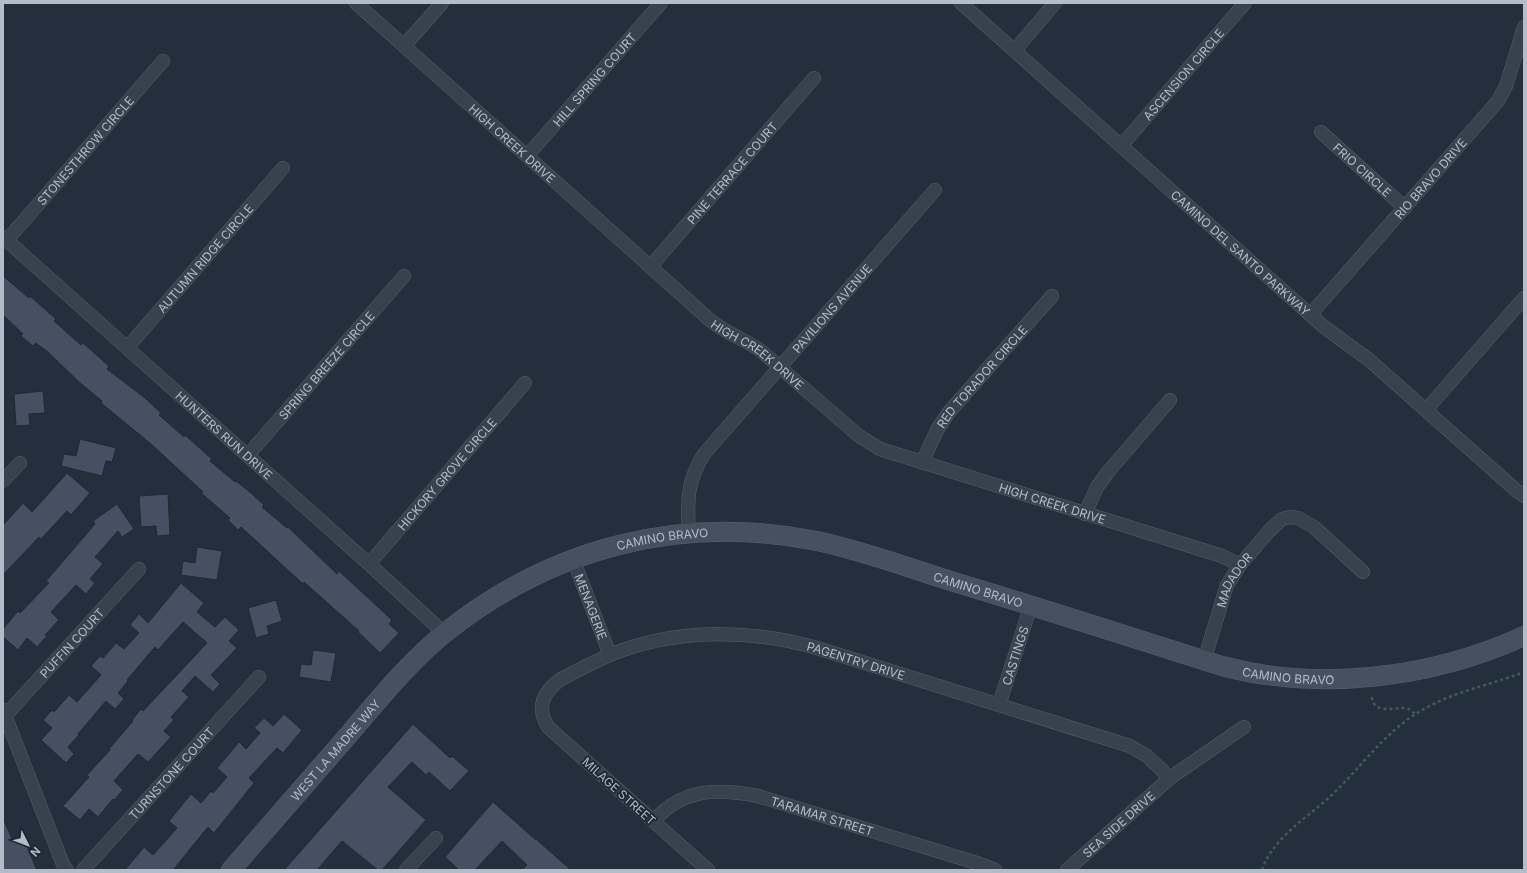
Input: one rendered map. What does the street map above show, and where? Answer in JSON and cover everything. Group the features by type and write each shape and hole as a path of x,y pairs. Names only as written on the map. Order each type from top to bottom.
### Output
{"street":[{"name":"HIGH CREEK DRIVE","path":"356,3 715,324 727,332 752,344 859,436 880,449 1222,556 1240,565"},
{"path":"404,46 442,3"},
{"name":"HILL SPRING COURT","path":"527,156 661,3"},
{"name":"CAMINO DEL SANTO PARKWAY","path":"961,3 1310,315 1335,336 1368,359 1524,496"},
{"path":"1015,50 1055,3"},
{"name":"ASCENSION CIRCLE","path":"1121,146 1245,3"},
{"name":"RIO BRAVO DRIVE","path":"1310,315 1498,101 1506,86 1524,26"},
{"name":"STONESTHROW CIRCLE","path":"5,238 163,60"},
{"name":"PINE TERRACE COURT","path":"650,267 814,78"},
{"name":"FRIO CIRCLE","path":"1321,132 1405,208"},
{"name":"AUTUMN RIDGE CIRCLE","path":"127,348 283,168"},
{"name":"PAVILIONS AVENUE","path":"689,532 688,497 693,474 711,444 935,190"},
{"name":"HUNTERS RUN DRIVE","path":"5,238 248,455 444,633"},
{"name":"SPRING BREEZE CIRCLE","path":"248,455 404,276"},
{"name":"RED TORADOR CIRCLE","path":"922,463 936,430 949,412 1052,296"},
{"path":"1426,410 1524,298"},
{"name":"HICKORY GROVE CIRCLE","path":"369,564 525,383"},
{"path":"1085,514 1097,487 1108,472 1170,400"},
{"path":"3,481 20,463"},
{"name":"MADADOR","path":"1204,661 1227,585 1240,565 1272,528 1282,519 1290,516 1298,518 1314,527 1363,572"},
{"name":"CAMINO BRAVO","path":"444,633 477,609 513,586 572,559 610,546 629,542 689,532 723,531 752,532 818,542 883,559 1204,661 1235,670 1275,677 1301,679 1381,676 1425,668 1485,652 1524,636"},
{"name":"MENAGERIE","path":"572,559 610,655"},
{"name":"PUFFIN COURT","path":"4,713 139,569"},
{"name":"CASTINGS","path":"1000,705 1030,605"},
{"name":"WEST LA MADRE WAY","path":"231,870 388,689 415,659 444,633"},
{"name":"PAGENTRY DRIVE","path":"542,705 544,697 554,684 561,679 610,655 655,642 688,636 733,634 764,637 811,646 1130,746 1147,756 1170,778"},
{"name":"TURNSTONE COURT","path":"83,870 258,677"},
{"name":"MILAGE STREET","path":"542,705 542,712 548,727 708,870"},
{"path":"4,713 66,870"},
{"name":"SEA SIDE DRIVE","path":"1067,870 1170,778 1244,727"},
{"name":"TARAMAR STREET","path":"653,821 672,804 692,795 716,791 743,793 758,796 980,864 995,870"},
{"path":"406,870 436,838"}],"path":[{"path":"1262,870 1271,852 1289,832 1334,793 1359,768 1380,742 1415,714 1441,700 1524,672"},
{"path":"1372,697 1375,704 1379,708 1386,710 1405,708 1415,714"}],"building":[{"path":"3,276 29,298 30,296 56,319 54,321 81,345 83,343 109,366 107,369 145,398 161,413 159,415 184,437 185,435 212,459 210,461 251,493 264,505 262,507 287,528 288,527 337,574 339,571 392,620 389,624 399,633 380,653 358,632 359,631 304,582 303,584 241,527 238,530 228,520 230,518 200,492 203,492 151,444 101,403 102,401 79,382 48,352 36,343 33,346 21,336 23,334 3,315"},
{"path":"43,391 45,413 29,414 30,425 16,426 14,394"},
{"path":"80,439 116,448 112,462 106,461 102,476 61,466 64,454 76,456"},
{"path":"67,473 90,493 71,515 67,511 41,539 39,537 3,575 3,525 23,503 32,512"},
{"path":"168,494 170,535 157,536 156,526 141,527 139,496"},
{"path":"117,504 134,529 122,537 118,531 95,557 103,564 90,579 95,583 86,594 76,585 51,612 59,620 45,635 47,636 37,647 27,638 18,650 3,637 3,629 18,611 20,613 49,583 46,581 95,524 93,521"},
{"path":"197,547 222,551 217,580 181,575 183,561 195,563"},
{"path":"181,583 204,603 197,612 215,627 225,617 239,630 229,641 237,648 211,675 220,684 213,692 195,676 182,691 189,697 171,717 174,720 164,731 171,737 148,762 138,754 114,781 123,790 114,800 113,799 98,817 89,809 80,820 63,806 89,777 87,775 110,750 109,749 133,721 132,720 141,709 143,711 207,643 183,622 158,650 155,647 127,680 128,681 118,693 124,699 115,709 106,701 78,734 79,735 68,747 74,754 66,763 41,740 52,728 43,720 52,710 54,712 69,695 77,702 101,675 91,666 100,656 103,658 116,643 124,649 139,633 130,625 139,614 148,623"},
{"path":"276,600 282,621 267,626 269,634 256,638 248,608"},
{"path":"313,650 336,653 331,682 299,677 301,664 311,665"},
{"path":"284,714 302,730 283,753 277,748 249,778 254,783 214,833 208,827 173,870 125,870 144,847 153,855 177,828 169,821 191,794 201,803 211,791 213,793 227,777 217,768 239,742 246,749 260,733 254,728 264,718 273,726"},
{"path":"413,724 450,758 452,756 469,771 450,791 429,772 426,775 412,762 388,787 426,820 382,870 378,870 342,841 317,870 284,870"},
{"path":"493,802 571,870 522,870 527,865 502,841 475,870 459,870 445,857"},
{"path":"3,818 12,839 22,835 37,870 3,870"}]}
